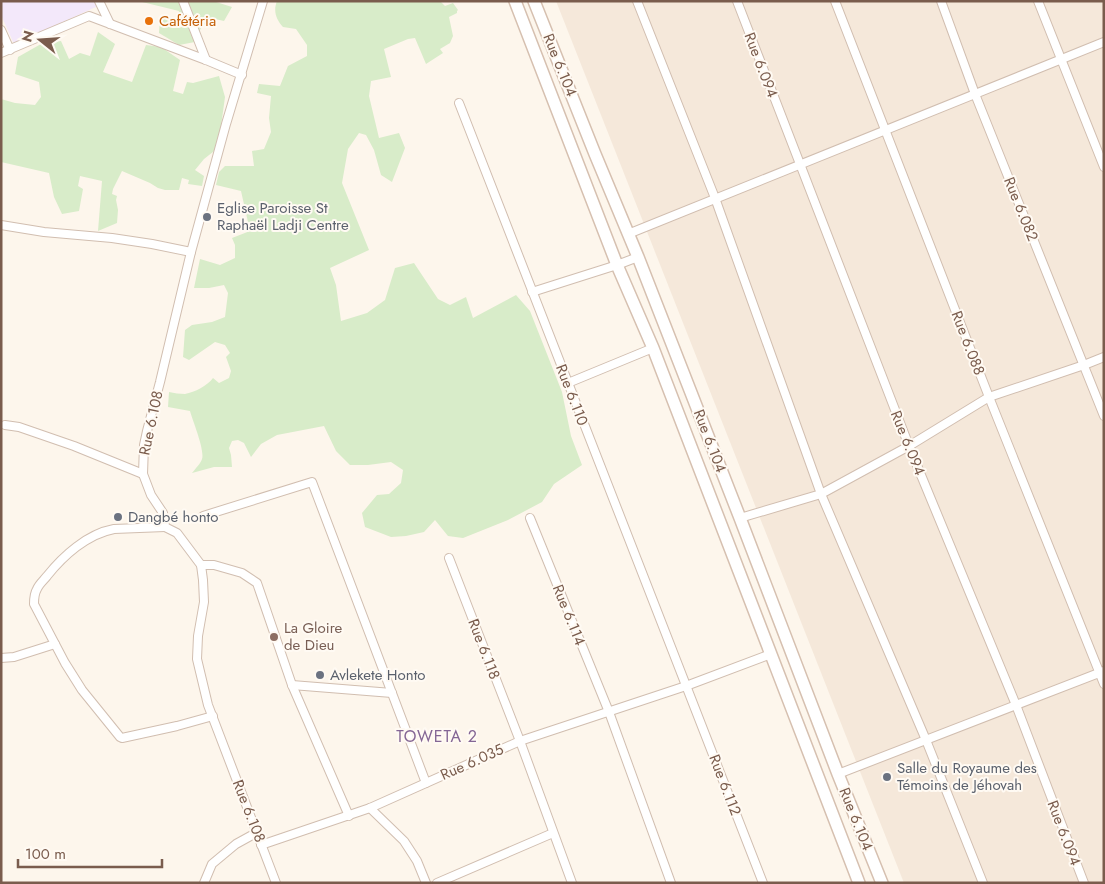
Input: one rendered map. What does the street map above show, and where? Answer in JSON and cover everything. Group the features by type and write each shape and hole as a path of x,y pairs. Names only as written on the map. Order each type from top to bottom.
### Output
{"street":[{"path":"99,1 110,24"},
{"path":"183,1 206,60"},
{"name":"Rue 6.108","path":"165,527 163,513 151,495 143,474 144,445 191,252 226,124 263,1"},
{"name":"Rue 6.104","path":"515,1 617,266 653,348 859,883"},
{"name":"Rue 6.104","path":"534,1 638,257 882,883"},
{"path":"637,1 715,198 821,494 926,740 983,883"},
{"name":"Rue 6.094","path":"737,1 909,446 1016,705 1084,883"},
{"name":"Rue 6.088","path":"835,1 989,397 1102,672 1104,684"},
{"name":"Rue 6.082","path":"941,1 975,94 1104,416"},
{"path":"1038,1 1104,167"},
{"path":"1,53 89,16 242,75"},
{"path":"1,30 10,50"},
{"path":"628,234 1104,42"},
{"name":"Rue 6.110","path":"459,103 686,686"},
{"path":"1,225 44,232 112,238 191,252"},
{"path":"532,292 617,266 638,257"},
{"path":"568,383 653,348"},
{"path":"740,518 821,494 909,446 989,397 1104,357"},
{"path":"5,425 19,427 74,446 143,474"},
{"path":"203,516 312,482 426,783"},
{"name":"Rue 6.114","path":"530,518 609,712 671,883"},
{"path":"212,716 177,726 120,737 82,690 34,604 36,589 64,556 96,534 106,530 165,527 177,533 201,565 214,565 242,573 257,583 292,685 349,816"},
{"name":"Rue 6.118","path":"449,558 520,741 572,883"},
{"name":"Rue 6.108","path":"201,565 204,602 198,636 197,659 208,705 276,883"},
{"path":"1,658 55,644"},
{"name":"Rue 6.035","path":"262,845 370,808 520,741 686,686 770,654"},
{"path":"838,774 1102,672"},
{"path":"292,685 392,694"},
{"name":"Rue 6.112","path":"686,686 763,883"},
{"path":"370,808 408,846 417,861 426,883"},
{"path":"204,883 212,864 216,860 236,844 256,833"},
{"path":"437,883 553,833"}],"shaded area":[{"path":"1,1 96,1 98,6 14,44 1,15"},
{"path":"556,1 1104,1 1104,883 904,883"}],"green space":[{"path":"138,1 213,1 232,7 224,21 211,18 201,28 195,42 179,45 159,33 160,18 177,22 179,11"},
{"path":"277,1 440,1 445,6 453,3 458,10 457,13 449,17 453,36 450,43 440,49 443,53 426,64 415,38 384,49 391,77 371,81 369,96 379,138 399,133 405,148 392,182 381,175 374,150 366,135 359,133 348,149 342,183 369,250 330,268 336,285 341,321 367,313 385,300 395,268 414,263 438,299 450,305 466,297 473,318 516,295 530,311 562,392 571,436 582,465 554,484 542,502 508,520 463,538 448,536 435,520 424,532 406,536 391,537 365,527 362,513 377,495 389,494 401,483 403,470 391,462 350,465 336,451 324,426 277,435 261,444 251,457 244,443 238,440 232,441 229,448 232,467 214,467 192,473 202,459 202,455 190,411 168,407 169,392 189,393 204,386 213,378 219,383 229,378 231,371 226,357 230,353 225,345 215,342 189,360 183,357 185,330 192,325 212,322 225,317 228,293 224,285 194,288 200,259 220,265 235,258 235,245 232,238 250,231 241,191 216,185 219,172 225,166 254,166 252,151 264,149 271,132 269,118 271,96 257,93 259,84 280,86 288,66 307,56 307,45 296,29 283,27 279,21 275,12"},
{"path":"98,32 115,44 103,72 132,82 146,45 161,47 180,60 173,91 183,94 187,82 193,83 219,76 225,97 218,148 204,159 195,170 204,176 202,186 188,184 189,180 182,178 179,190 165,190 122,171 112,194 117,196 117,223 98,231 102,181 80,176 78,186 83,189 79,211 62,214 54,197 49,173 1,162 1,99 15,103 35,105 41,97 39,82 15,74 18,57 41,44 61,41 69,59 80,53 90,56"}],"place":[{"name":"Cafétéria","path":"149,21"},
{"name":"Eglise Paroisse St Raphaël Ladji Centre","path":"207,217"},
{"name":"Dangbé honto","path":"118,517"},
{"name":"La Gloire de Dieu","path":"274,637"},
{"name":"Avlekete Honto","path":"320,675"},
{"name":"Salle du Royaume des Témoins de Jéhovah","path":"887,777"}],"district":[{"name":"TOWETA 2","path":"437,736"}]}
